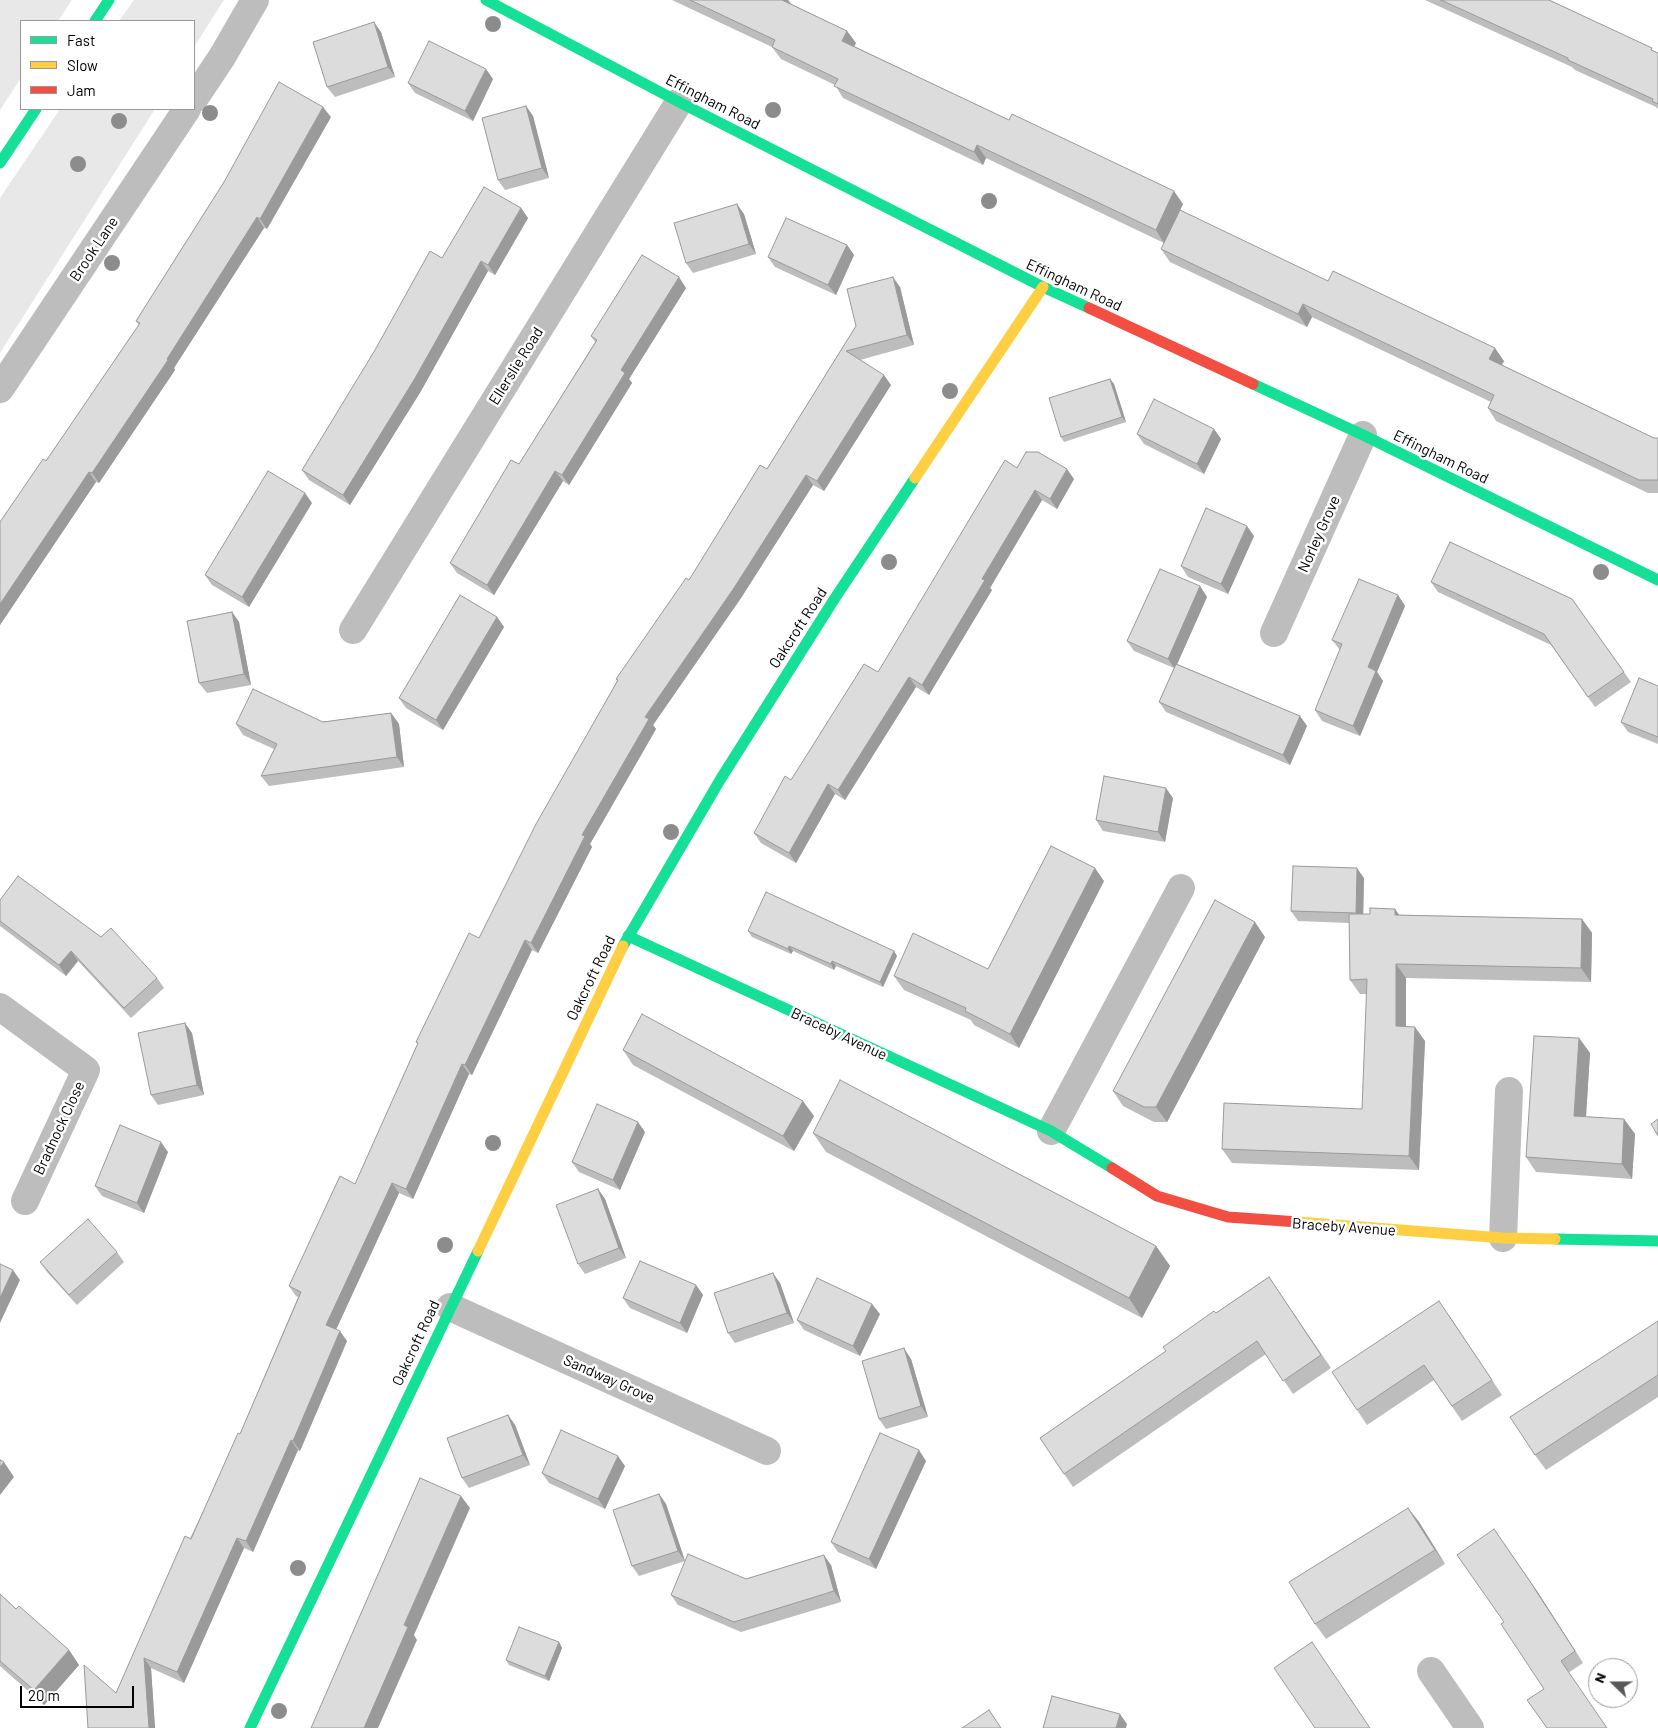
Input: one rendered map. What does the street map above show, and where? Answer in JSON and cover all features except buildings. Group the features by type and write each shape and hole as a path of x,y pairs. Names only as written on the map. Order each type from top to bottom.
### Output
{"street":[{"path":"96,20 109,0"},
{"path":"195,97 255,0"},
{"name":"Effingham Road","path":"486,0 679,102 1043,287 1363,435 1658,580"},
{"name":"Ellerslie Road","path":"353,630 679,102"},
{"path":"0,163 35,110"},
{"name":"Brook Lane","path":"0,389 186,110"},
{"name":"Oakcroft Road","path":"250,1728 628,936 720,780 835,598 1043,287"},
{"name":"Norley Grove","path":"1274,633 1363,435"},
{"path":"1051,1131 1181,888"},
{"name":"Braceby Avenue","path":"628,936 1051,1131 1157,1196 1228,1218 1504,1238 1658,1241"},
{"name":"Bradnock Close","path":"0,1007 86,1070 25,1201"},
{"path":"1504,1238 1509,1092"},
{"name":"Sandway Grove","path":"450,1307 767,1451"},
{"path":"1431,1672 1470,1728"}],"shaded area":[{"path":"0,0 72,0 59,20 20,20 20,80 0,110"},
{"path":"134,0 224,0 195,45 195,20 120,20"},
{"path":"59,110 154,110 0,353 0,198"}],"traffic: fast":[{"path":"96,20 109,0"},
{"path":"486,0 679,102 1043,287 1089,308"},
{"path":"0,163 35,110"},
{"path":"1253,384 1363,435 1658,580"},
{"path":"623,946 720,780 835,598 915,478"},
{"path":"628,936 1051,1131 1112,1168"},
{"path":"1555,1239 1658,1241"},
{"path":"250,1728 478,1251"}],"traffic: slow":[{"path":"915,478 1043,287"},
{"path":"478,1251 623,946"},
{"path":"1298,1222 1503,1238 1555,1239"}],"traffic: jam":[{"path":"1089,308 1253,384"},
{"path":"1112,1168 1157,1196 1228,1217 1298,1222"}]}
